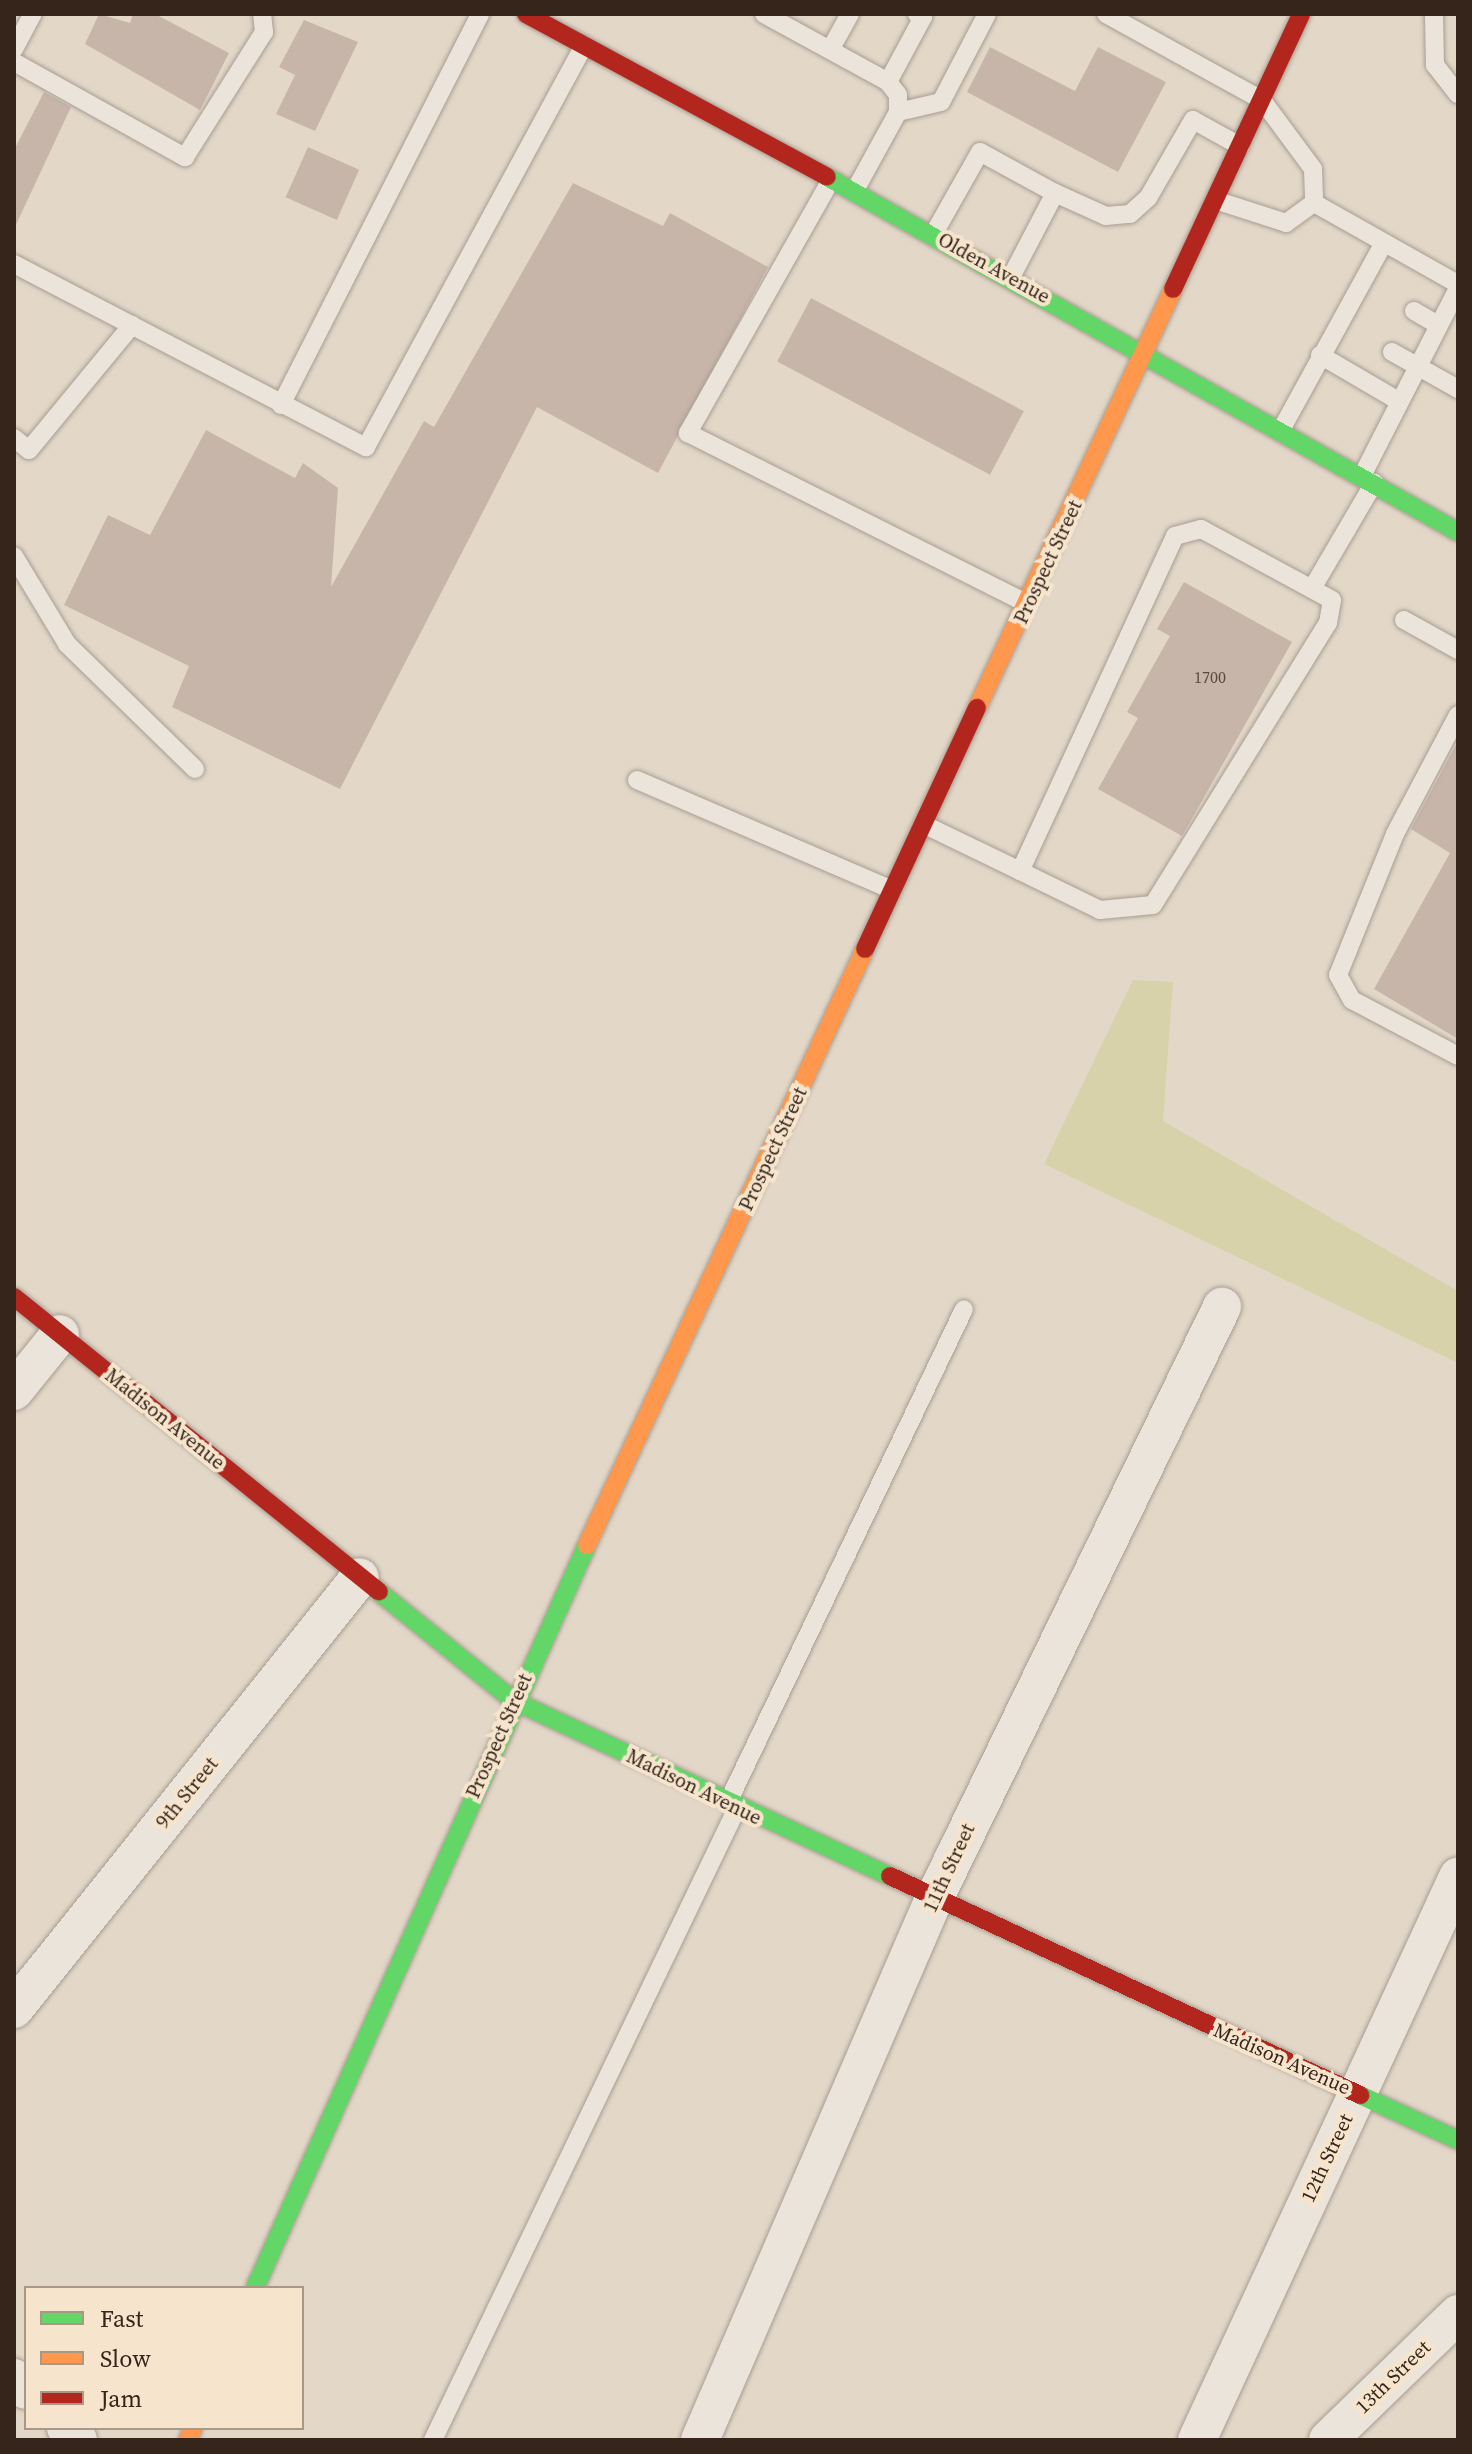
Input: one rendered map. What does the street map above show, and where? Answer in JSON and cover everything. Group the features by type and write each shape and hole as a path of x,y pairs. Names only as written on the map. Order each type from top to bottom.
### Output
{"street":[{"name":"Olden Avenue","path":"526,14 554,21 584,45 1147,351 1458,532"},
{"name":"Prospect Street","path":"256,2286 514,1701 1029,604 1301,14"},
{"name":"Madison Avenue","path":"14,1297 514,1701 933,1901 1458,2140"},
{"name":"11th Street","path":"700,2440 933,1901 1222,1307"},
{"path":"14,1391 60,1334"},
{"name":"9th Street","path":"14,2009 360,1577"},
{"name":"12th Street","path":"1197,2440 1458,1877"},
{"name":"13th Street","path":"1328,2440 1458,2314"}],"lane":[{"path":"14,49 33,14"},
{"path":"14,62 185,157 264,32 262,14"},
{"path":"281,405 480,14"},
{"path":"764,14 888,82 898,112 854,192"},
{"path":"830,50 850,14"},
{"path":"888,82 923,17 917,14"},
{"path":"898,112 941,102 987,14"},
{"path":"1106,14 1262,100 1313,169 1314,203"},
{"path":"1434,14 1435,65 1458,94"},
{"path":"14,264 366,447 584,45"},
{"path":"933,235 980,152 1055,193 1106,216 1130,214 1148,198 1193,120 1240,146"},
{"path":"831,180 688,433 1029,604"},
{"path":"1011,277 1055,193"},
{"path":"1215,200 1286,223 1314,203"},
{"path":"1313,587 1368,479 1397,400 1458,286 1314,203"},
{"path":"1281,430 1320,355 1345,326 1368,285 1384,243"},
{"path":"1414,311 1438,325"},
{"path":"14,438 29,450 132,325"},
{"path":"1392,352 1458,389"},
{"path":"1320,355 1397,400"},
{"path":"925,825 1100,910 1153,905 1328,623 1332,600 1201,529 1175,536 1020,871"},
{"path":"14,556 67,644 195,769"},
{"path":"1404,620 1458,650"},
{"path":"1458,715 1395,834 1338,975 1352,1000 1458,1056"},
{"path":"637,780 894,891"},
{"path":"433,2440 964,1309"}],"shaded area":[{"path":"1133,980 1173,982 1163,1121 1458,1291 1458,1363 1044,1164"}],"building":[{"path":"99,14 130,23 133,14 155,14 229,53 200,110 85,44"},
{"path":"304,20 358,42 315,131 276,114 295,75 279,67"},
{"path":"990,47 1075,91 1098,47 1166,82 1118,172 967,92"},
{"path":"44,92 71,107 14,229 14,150"},
{"path":"308,147 359,170 337,220 286,197"},
{"path":"573,183 663,226 670,213 768,267 658,473 537,407 340,789 172,707 189,666 64,605 108,515 150,535 206,430 295,478 303,463 338,488 331,587 424,421 434,427"},
{"path":"811,298 1024,411 990,475 777,362"},
{"path":"1184,582 1292,642 1182,836 1098,789 1138,718 1127,712 1170,636 1157,629"},
{"path":"1458,741 1458,1039 1374,989 1450,853 1411,829"}],"traffic: fast":[{"path":"827,177 1458,532"},
{"path":"256,2286 587,1545"},
{"path":"379,1592 514,1701 890,1876"},
{"path":"1360,2095 1458,2140"}],"traffic: slow":[{"path":"977,708 1173,289"},
{"path":"587,1545 865,949"},
{"path":"188,2440 192,2430"}],"traffic: jam":[{"path":"526,14 827,177"},
{"path":"1173,289 1301,14"},
{"path":"865,949 977,708"},
{"path":"14,1297 379,1592"},
{"path":"890,1876 1360,2095"}]}
